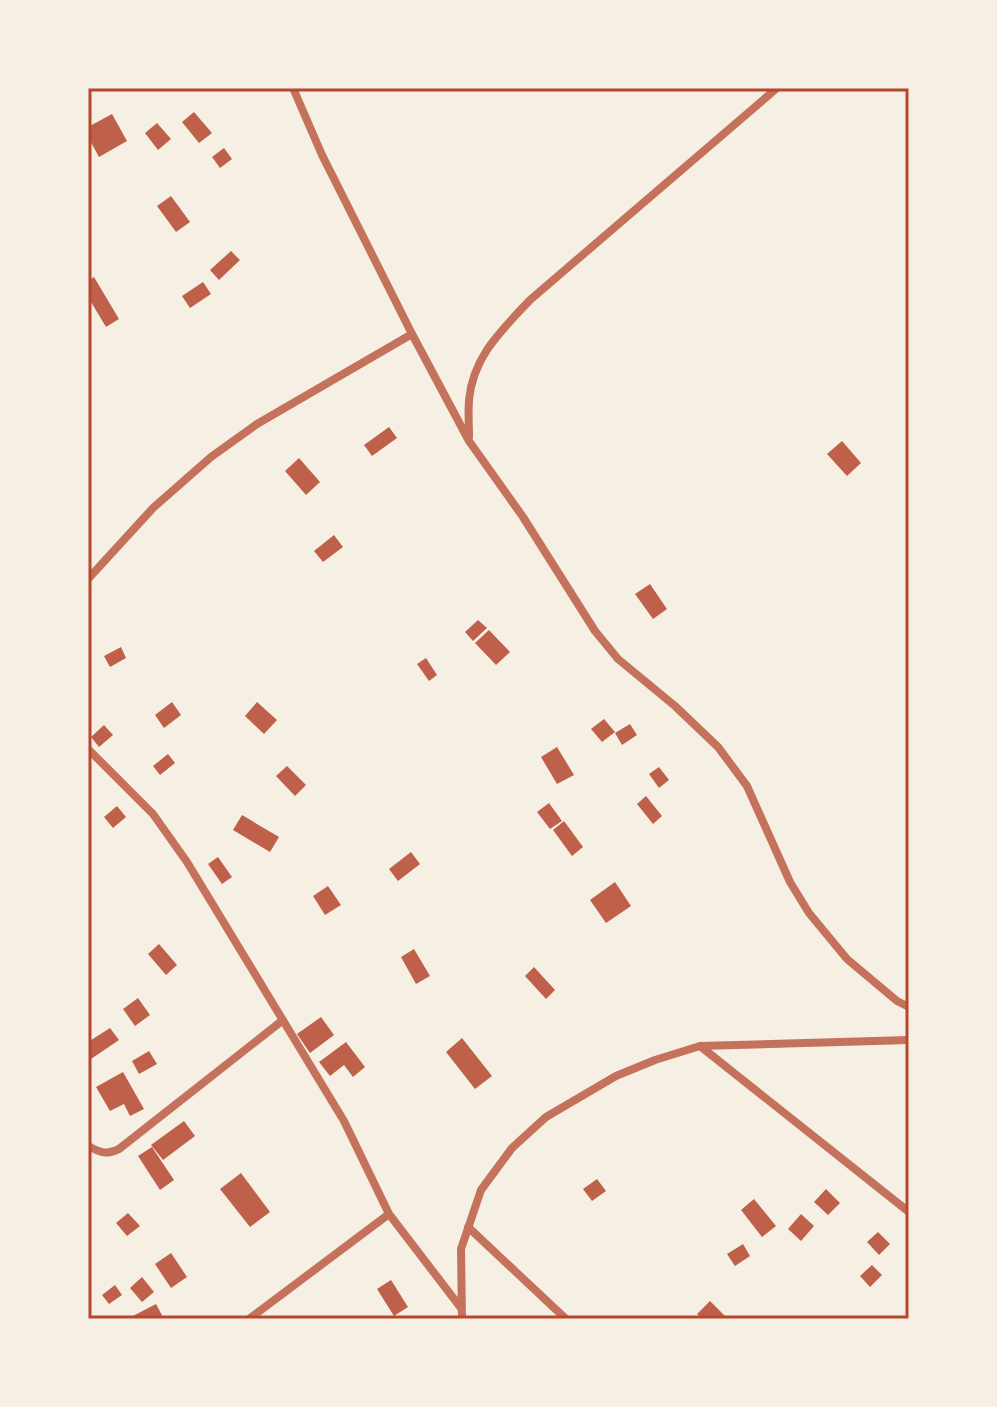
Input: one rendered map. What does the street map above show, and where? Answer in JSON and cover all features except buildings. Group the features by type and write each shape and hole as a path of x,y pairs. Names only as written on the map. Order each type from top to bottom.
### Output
{"street":[{"path":"293,88 322,155 469,441 523,517 595,631 618,659 718,747 747,786 790,882 809,913 847,959 897,1001 909,1007"},
{"path":"469,441 469,400 474,371 494,338 530,300 777,88"},
{"path":"88,579 153,508 211,457 257,424 412,334"},
{"path":"88,749 153,814 187,862 344,1121 389,1214 461,1308"},
{"path":"88,1146 102,1154 119,1149 283,1020"},
{"path":"462,1319 461,1249 481,1190 512,1148 546,1117 616,1076 700,1046 909,1040"},
{"path":"700,1046 909,1212"},
{"path":"249,1319 389,1214"},
{"path":"468,1227 566,1319"}]}
